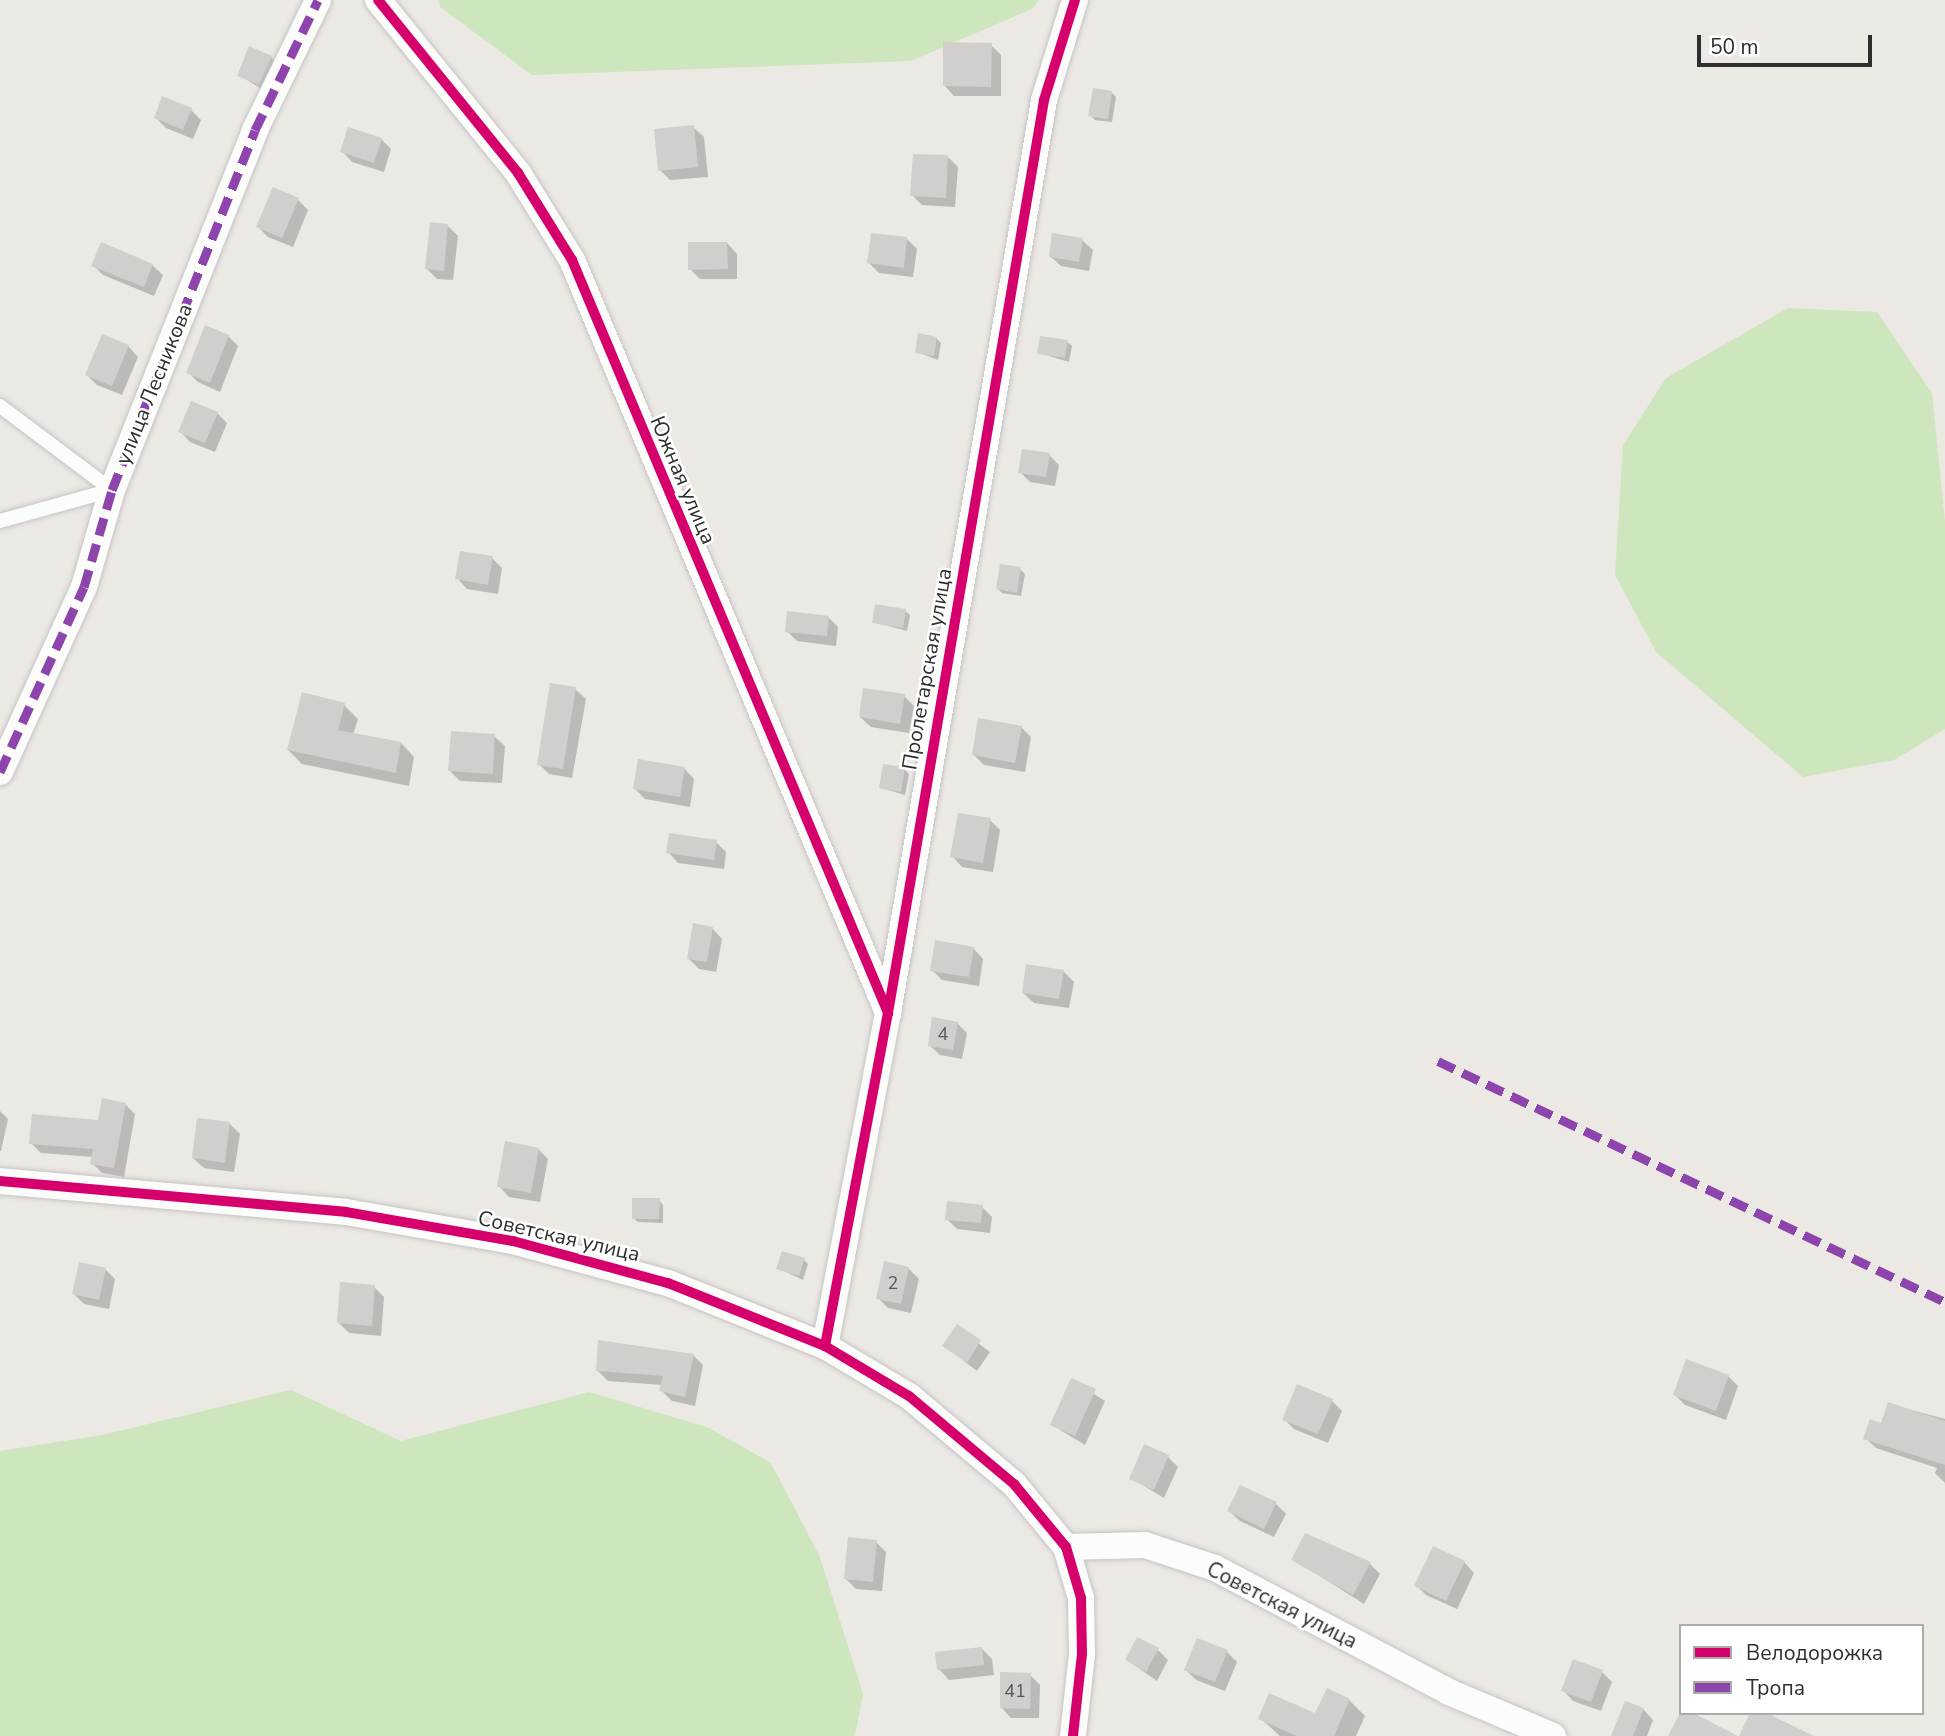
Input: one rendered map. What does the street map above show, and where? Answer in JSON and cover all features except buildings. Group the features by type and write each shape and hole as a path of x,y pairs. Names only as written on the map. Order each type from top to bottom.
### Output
{"street":[{"name":"улица Лесникова","path":"0,772 84,587 112,489 255,130 317,0"},
{"name":"Южная улица","path":"378,0 518,173 572,260 888,1013"},
{"name":"Пролетарская улица","path":"825,1346 888,1013 1044,100 1075,0"},
{"name":"Советская улица","path":"0,1181 346,1212 513,1241 668,1283 825,1346 909,1396 1014,1485 1066,1547 1145,1545 1215,1568 1449,1692 1552,1736"},
{"path":"1066,1547 1082,1598 1082,1654 1073,1736"}],"lane":[{"path":"0,406 112,489"},
{"path":"0,521 112,489"}],"green space":[{"path":"439,0 1039,0 1032,9 911,61 532,75 440,7"},
{"path":"1788,308 1877,312 1932,393 1945,521 1945,729 1894,760 1803,777 1656,652 1615,575 1623,445 1666,378"},
{"path":"291,1390 401,1441 589,1392 707,1427 771,1463 820,1557 863,1694 855,1736 0,1736 0,1451 102,1435"}],"marked path":[{"path":"0,772 84,587 112,490 255,130 318,0"},
{"path":"1438,1061 1945,1302"}],"cycle path":[{"path":"378,0 518,173 572,260 888,1013"},
{"path":"825,1346 888,1013 1044,100 1075,0"},
{"path":"0,1181 346,1212 513,1241 668,1283 825,1346 909,1396 1014,1484 1066,1547 1081,1598 1082,1654 1073,1736"}]}
